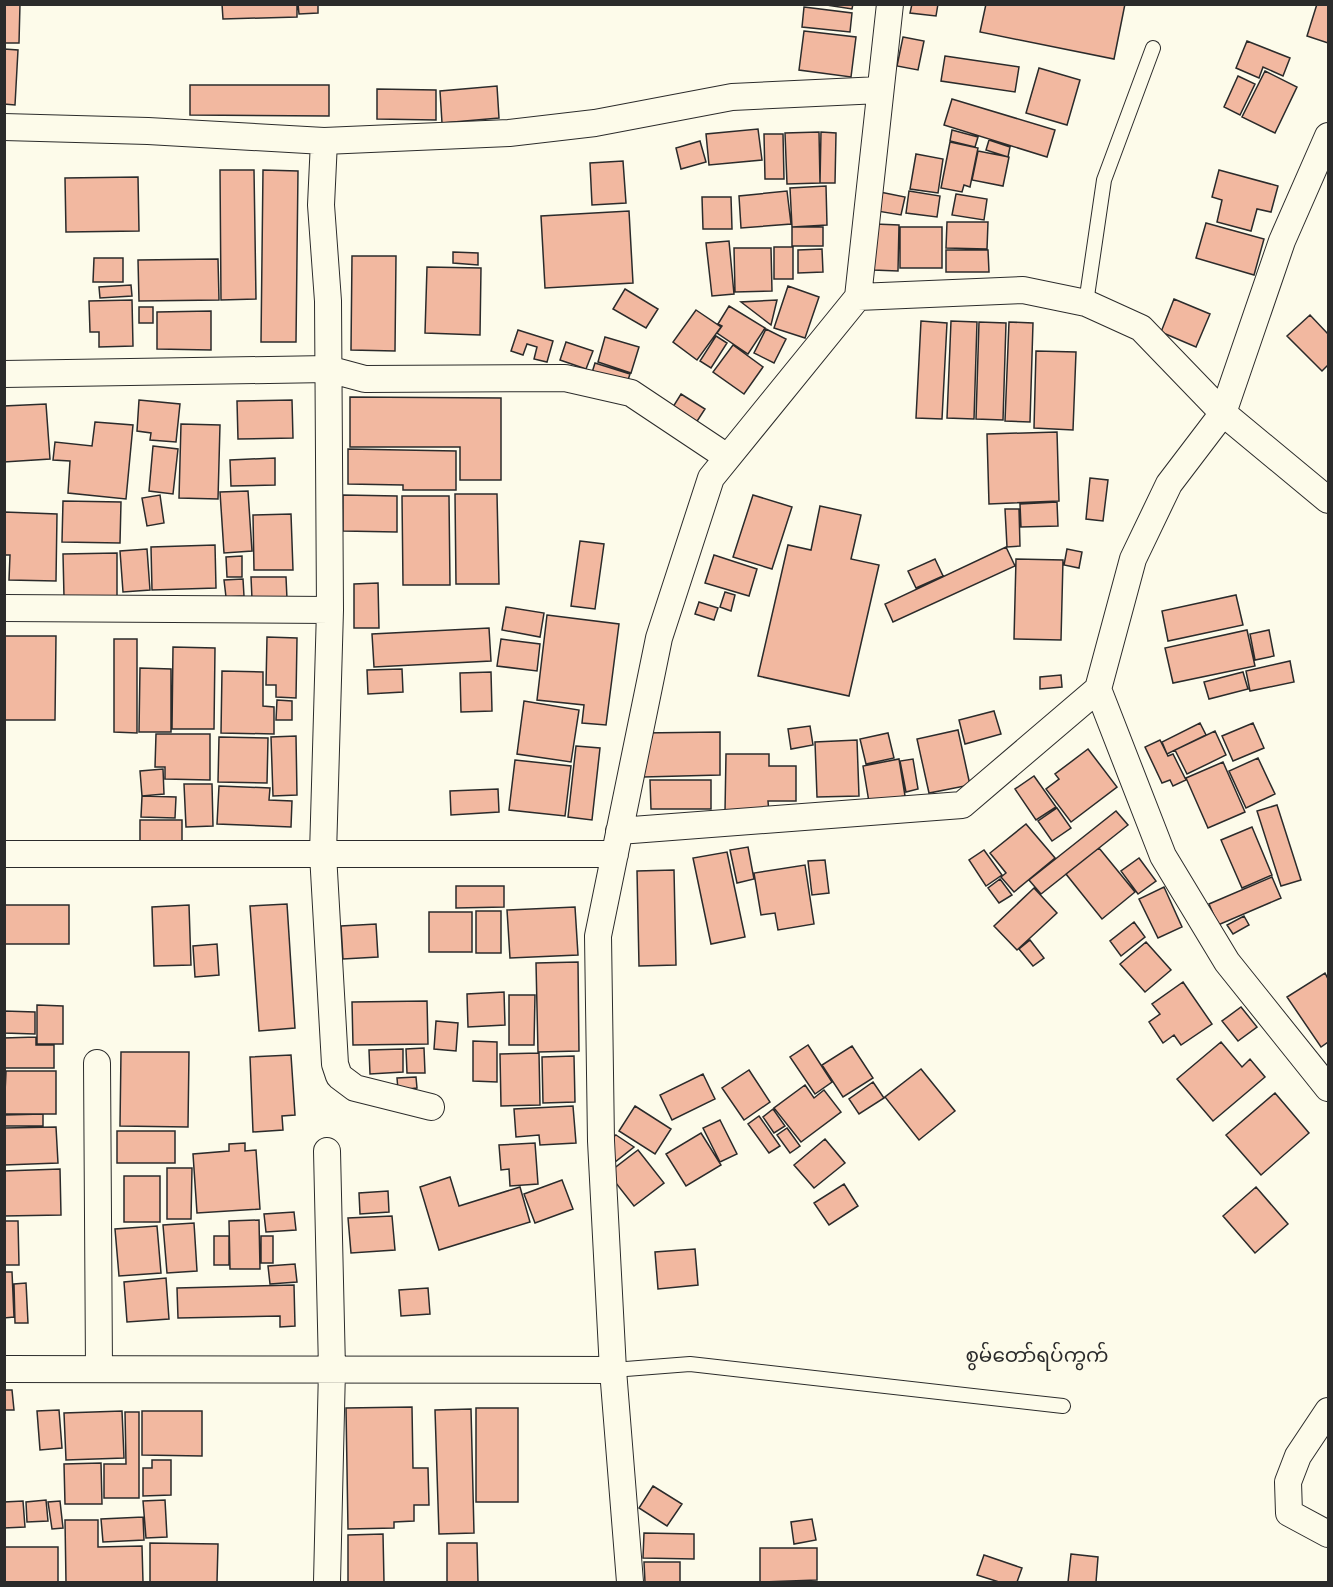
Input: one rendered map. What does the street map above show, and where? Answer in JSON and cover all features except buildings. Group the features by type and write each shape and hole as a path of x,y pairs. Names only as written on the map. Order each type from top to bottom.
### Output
{"street":[{"path":"630,1582 614,1370 601,1141 598,936 659,638 711,478 858,297 890,4"},
{"path":"4,127 148,130 324,141 509,133 595,123 732,97 880,90"},
{"path":"4,854 323,854 617,842 962,805 1098,689 1133,559 1169,484 1222,413 1282,241 1329,136"},
{"path":"324,141 321,205 328,301 330,610 323,854 335,1064 339,1076 355,1088 431,1107"},
{"path":"858,297 1023,290 1086,303 1140,328 1222,413 1329,500"},
{"path":"4,374 328,369 365,379 565,378 631,393 728,457"},
{"path":"4,608 330,610"},
{"path":"1098,689 1163,856 1227,962 1329,1088"},
{"path":"97,1063 99,1369"},
{"path":"327,1151 332,1369 327,1582"},
{"path":"4,1369 614,1370"},
{"path":"1329,1411 1298,1456 1288,1482 1289,1513 1329,1534"}],"lane":[{"path":"1086,303 1104,180 1153,48"},
{"path":"614,1370 690,1364 1064,1406"}],"district":[{"name":"စွမ်တော်ရပ်ကွက်","path":"1037,1355"}]}
